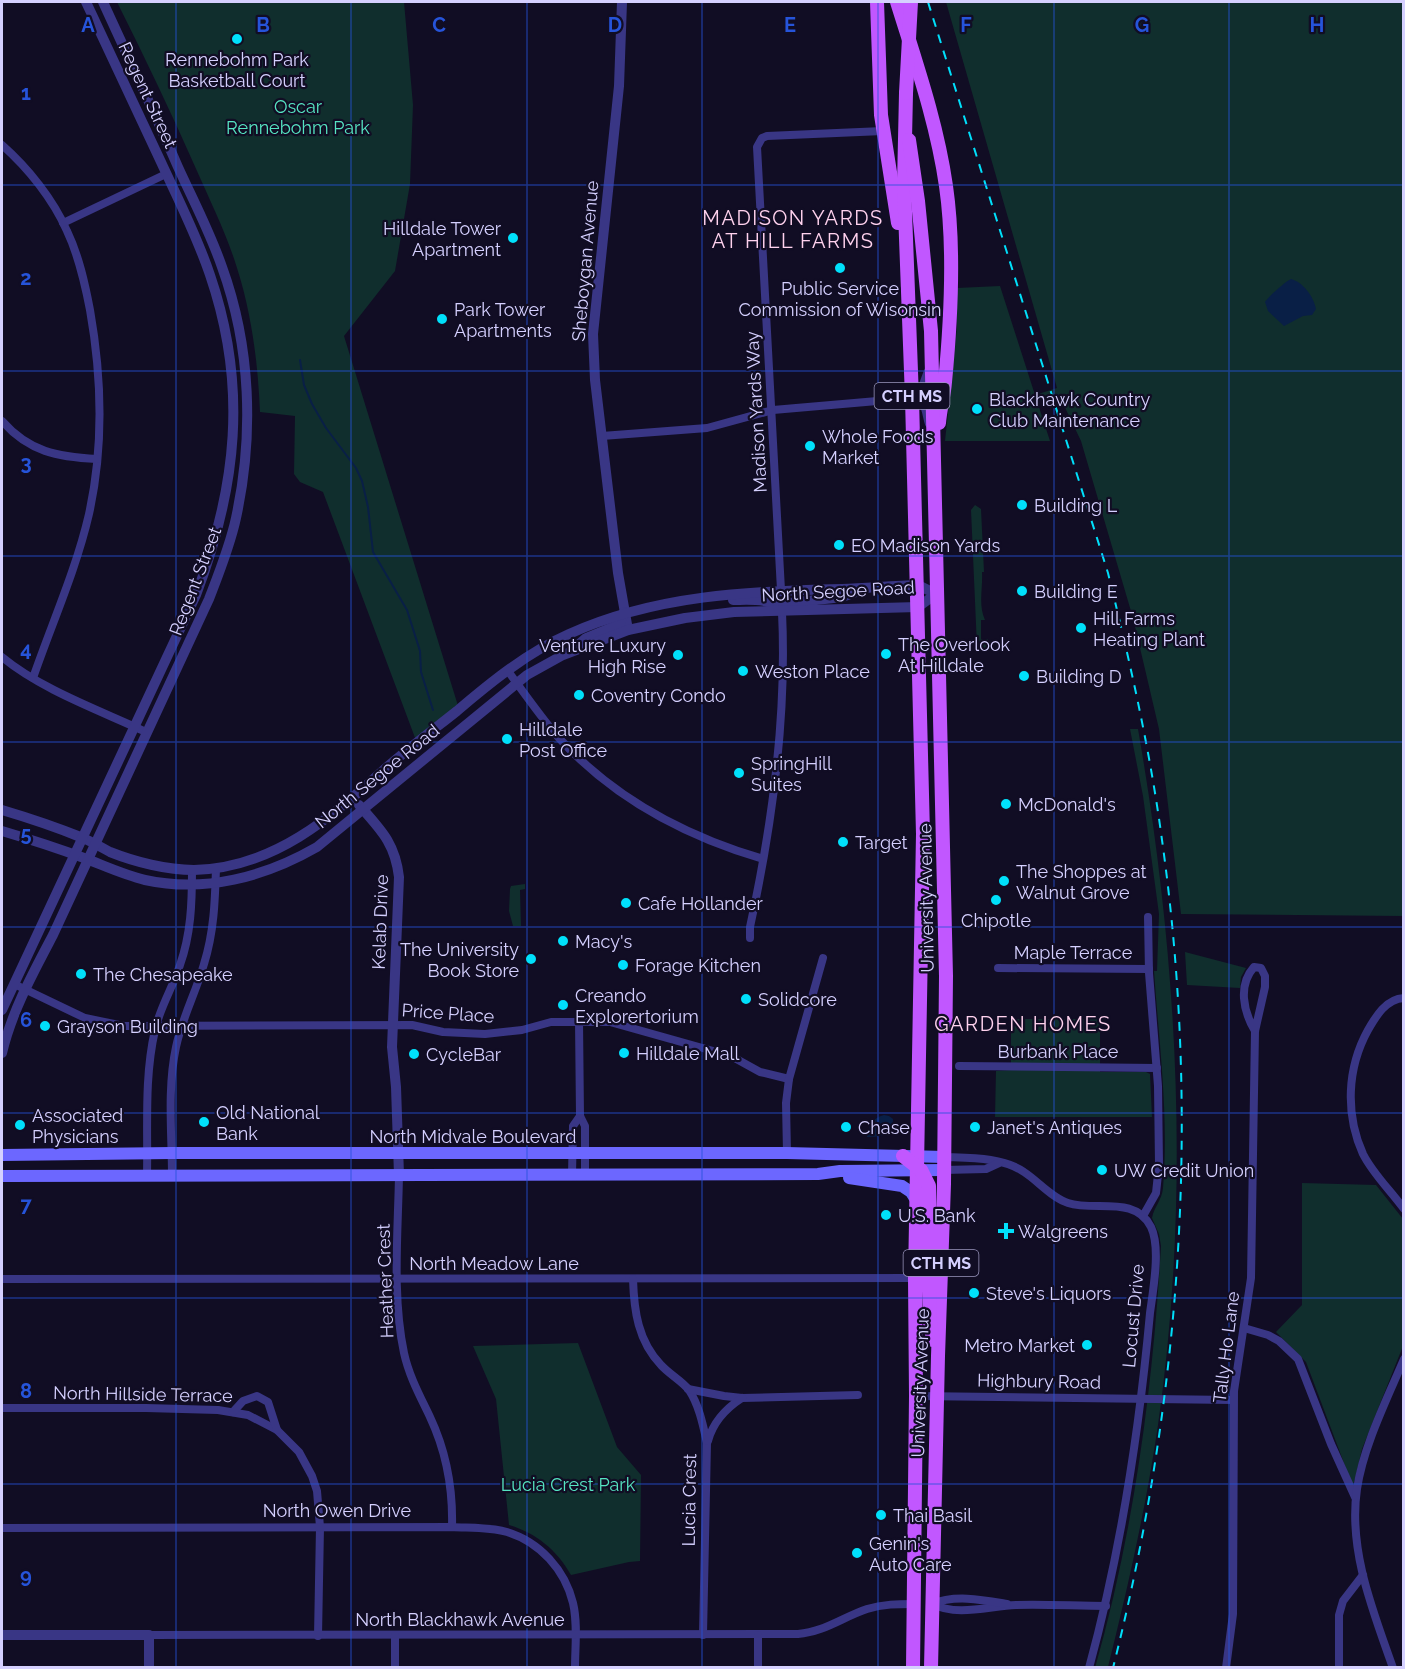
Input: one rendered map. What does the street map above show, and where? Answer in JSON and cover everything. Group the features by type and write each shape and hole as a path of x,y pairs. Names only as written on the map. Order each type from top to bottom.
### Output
{"main road":[{"path":"877,2 883,131 907,269"},
{"path":"897,2 938,135 949,221 949,326 938,437 935,545"},
{"name":"University Avenue","path":"911,2 904,165 918,585 923,849 915,1278 913,1668"},
{"name":"University Avenue","path":"906,130 913,154 932,351 932,436 946,976 944,1164 931,1668"},
{"name":"North Midvale Boulevard","path":"2,1155 786,1153 903,1156"},
{"path":"903,1156 918,1165 927,1180 930,1194 929,1315 931,1333 938,1356"},
{"path":"818,1174 944,1164"},
{"path":"2,1176 818,1174 902,1186 911,1192 916,1200"},
{"path":"914,1565 922,1600 932,1604"},
{"path":"914,1604 920,1605 923,1610 928,1623 932,1649"}],"street":[{"name":"Regent Street","path":"2,1010 196,595 211,556 224,508 233,445 231,372 220,309 200,249 87,2"},
{"name":"Regent Street","path":"2,1053 11,1021 209,599 224,561 236,519 246,445 247,401 244,361 234,306 213,243 103,2"},
{"name":"Sheboygan Avenue","path":"622,2 619,86 594,325 595,380 628,630"},
{"name":"Madison Yards Way","path":"781,590 758,147 762,138 767,136 883,131"},
{"path":"2,145 29,173 63,223 78,260 96,350 100,418 89,512 79,550 33,678"},
{"path":"63,223 179,169"},
{"path":"912,398 918,394 924,384 932,351"},
{"path":"602,436 707,428 773,410 912,398 921,400 924,404 932,436"},
{"path":"2,421 22,441 46,452 97,459"},
{"name":"North Segoe Road","path":"2,810 81,837 134,860 192,870 216,868 254,858 287,845 319,826 466,702 508,671 568,634 624,612 664,603 781,590 918,585 936,594 918,607 712,614 628,630 574,651 527,675 317,847 264,872 215,883 192,884 145,880 2,831"},
{"path":"750,938 778,747 783,607 790,603 842,597 867,588"},
{"path":"698,599 771,602 782,612"},
{"path":"574,651 586,638 620,624 624,612"},
{"path":"2,657 33,678 146,732"},
{"path":"508,671 557,736 597,774 620,792 679,828 729,849 763,859"},
{"name":"Kelab Drive","path":"353,798 384,833 398,863 393,1026"},
{"path":"172,1176 172,1074 181,1027 204,966 210,941 216,868"},
{"path":"147,1176 147,1087 156,1026 183,957 192,912 192,870"},
{"path":"944,1164 981,1159 1012,1165 1061,1200 1078,1206 1124,1207 1143,1216 1153,1200 1158,1183 1159,1124 1148,917"},
{"path":"786,1153 786,1103 789,1079 823,958"},
{"name":"Tally Ho Lane","path":"1226,1668 1233,1614 1235,1440 1233,1400 1251,1278 1255,1031 1262,1004 1265,976 1261,968 1254,967 1246,975 1243,987 1248,1020 1255,1031"},
{"name":"Maple Terrace","path":"998,968 1149,969"},
{"name":"Price Place","path":"14,984 86,1018 124,1026 412,1025 443,1032 485,1034 522,1030 551,1022 617,1023 731,1056 760,1072 789,1079"},
{"path":"1404,998 1387,1004 1373,1021 1362,1042 1353,1063 1351,1105 1355,1133 1364,1155 1404,1209"},
{"path":"579,1021 580,1116 585,1126 579,1154 579,1175"},
{"name":"Heather Crest","path":"393,1026 392,1047 396,1087 399,1175 399,1324 404,1352 414,1382 444,1455 452,1504 452,1527"},
{"name":"Burbank Place","path":"959,1066 1157,1068"},
{"path":"579,1154 573,1126 580,1116"},
{"path":"944,1164 986,1169 999,1163"},
{"name":"Locust Drive","path":"1089,1668 1122,1534 1143,1399 1155,1240 1143,1216"},
{"name":"North Meadow Lane","path":"2,1279 915,1278"},
{"name":"Lucia Crest","path":"633,1279 636,1315 645,1343 663,1367 688,1389 699,1413 707,1443 703,1635"},
{"path":"1244,1328 1279,1341 1298,1359 1331,1444 1357,1499"},
{"path":"1393,1668 1369,1598 1356,1536 1357,1490 1366,1451 1404,1359"},
{"path":"688,1389 742,1398 858,1395"},
{"path":"233,1412 243,1401 257,1396 268,1402 277,1430"},
{"name":"Highbury Road","path":"916,1396 1233,1400"},
{"path":"707,1443 714,1424 727,1408 742,1398"},
{"name":"North Hillside Terrace","path":"2,1408 156,1408 233,1412 260,1420 277,1430 299,1452 317,1491 320,1527 318,1636"},
{"name":"North Owen Drive","path":"2,1528 452,1527 506,1532 528,1541 541,1550 553,1562 566,1582 573,1603 575,1668"},
{"path":"1339,1668 1339,1615 1343,1601 1364,1575"},
{"path":"1350,1594 1369,1598"},
{"name":"North Blackhawk Avenue","path":"2,1635 807,1634 831,1626 869,1608 914,1604"},
{"path":"932,1604 946,1609 981,1610 1014,1605 1106,1606"},
{"path":"149,1635 149,1668"},
{"path":"395,1635 395,1668"},
{"path":"758,1635 758,1668"}],"green space":[{"name":"Oscar Rennebohm Park","path":"117,2 404,2 413,105 410,184 395,271 344,336 459,709 417,743 323,492 300,482 294,474 295,416 260,412 256,358 250,322 233,256 178,128"},
{"path":"946,2 1403,2 1403,916 1181,914 1159,729 1133,618 1081,441 1059,395 1037,401 1050,441 945,441 957,328 957,288 1000,286 1035,395 1057,388"},
{"path":"975,505 981,509 984,572 982,572 981,602 985,620 981,620 981,639 988,639 987,650 983,652 977,647 971,510"},
{"path":"1130,729 1138,729 1152,815 1171,989 1177,1163 1174,1251 1168,1338 1158,1425 1142,1517 1108,1667 1095,1668 1121,1564 1140,1458 1153,1352 1161,1246 1152,1218 1162,1192 1165,1161 1163,1080 1154,971 1157,971 1159,914 1143,796"},
{"path":"525,884 525,889 520,890 521,926 513,926 509,911 510,889 511,886"},
{"path":"1185,952 1246,968 1241,977 1240,988 1187,985"},
{"path":"1011,1019 1100,1019 1100,1072 1146,1072 1150,1074 1152,1117 995,1117 996,1071 1011,1070"},
{"path":"1302,1183 1376,1185 1403,1219 1403,1346 1362,1449 1353,1487 1306,1362 1276,1332 1302,1305"},
{"name":"Lucia Crest Park","path":"578,1343 617,1447 641,1475 640,1561 571,1575 545,1544 519,1528 509,1525 496,1399 473,1346"}],"water":[{"path":"1291,279 1300,283 1307,291 1316,309 1312,315 1303,316 1284,326 1268,311 1265,302"},
{"path":"884,1115 893,1119 891,1129 881,1136 867,1137 872,1123"}],"waterway":[{"path":"300,360 304,385 312,404 326,428 356,468 362,481 368,507 373,552 407,610 420,651 421,672 433,710"}],"railway":[{"path":"928,2 1108,573 1132,673 1152,773 1174,944 1180,1048 1182,1153 1178,1257 1169,1360 1155,1464 1136,1566 1113,1668"}],"place":[{"name":"Rennebohm Park Basketball Court","path":"237,39"},
{"name":"Hilldale Tower Apartment","path":"513,238"},
{"name":"Public Service Commission of Wisonsin","path":"840,268"},
{"name":"Park Tower Apartments","path":"442,319"},
{"name":"Blackhawk Country Club Maintenance","path":"977,409"},
{"name":"Whole Foods Market","path":"810,446"},
{"name":"Building L","path":"1022,505"},
{"name":"EO Madison Yards","path":"839,545"},
{"name":"Building E","path":"1022,591"},
{"name":"Hill Farms Heating Plant","path":"1081,628"},
{"name":"The Overlook At Hilldale","path":"886,654"},
{"name":"Venture Luxury High Rise","path":"678,655"},
{"name":"Weston Place","path":"743,671"},
{"name":"Building D","path":"1024,676"},
{"name":"Coventry Condo","path":"579,695"},
{"name":"Hilldale Post Office","path":"507,739"},
{"name":"SpringHill Suites","path":"739,773"},
{"name":"McDonald's","path":"1006,804"},
{"name":"Target","path":"843,842"},
{"name":"The Shoppes at Walnut Grove","path":"1004,881"},
{"name":"Chipotle","path":"996,900"},
{"name":"Cafe Hollander","path":"626,903"},
{"name":"Macy's","path":"563,941"},
{"name":"The University Book Store","path":"531,959"},
{"name":"Forage Kitchen","path":"623,965"},
{"name":"The Chesapeake","path":"81,974"},
{"name":"Solidcore","path":"746,999"},
{"name":"Creando Explorertorium","path":"563,1005"},
{"name":"Grayson Building","path":"45,1026"},
{"name":"Hilldale Mall","path":"624,1053"},
{"name":"CycleBar","path":"414,1054"},
{"name":"Old National Bank","path":"204,1122"},
{"name":"Associated Physicians","path":"20,1125"},
{"name":"Chase","path":"846,1127"},
{"name":"Janet's Antiques","path":"975,1127"},
{"name":"UW Credit Union","path":"1102,1170"},
{"name":"U.S. Bank","path":"886,1215"},
{"name":"Walgreens","path":"1006,1231"},
{"name":"Steve's Liquors","path":"974,1293"},
{"name":"Metro Market","path":"1087,1345"},
{"name":"Thai Basil","path":"881,1515"},
{"name":"Genin's Auto Care","path":"857,1553"}],"district":[{"name":"MADISON YARDS AT HILL FARMS","path":"793,230"},
{"name":"GARDEN HOMES","path":"1023,1024"}]}
